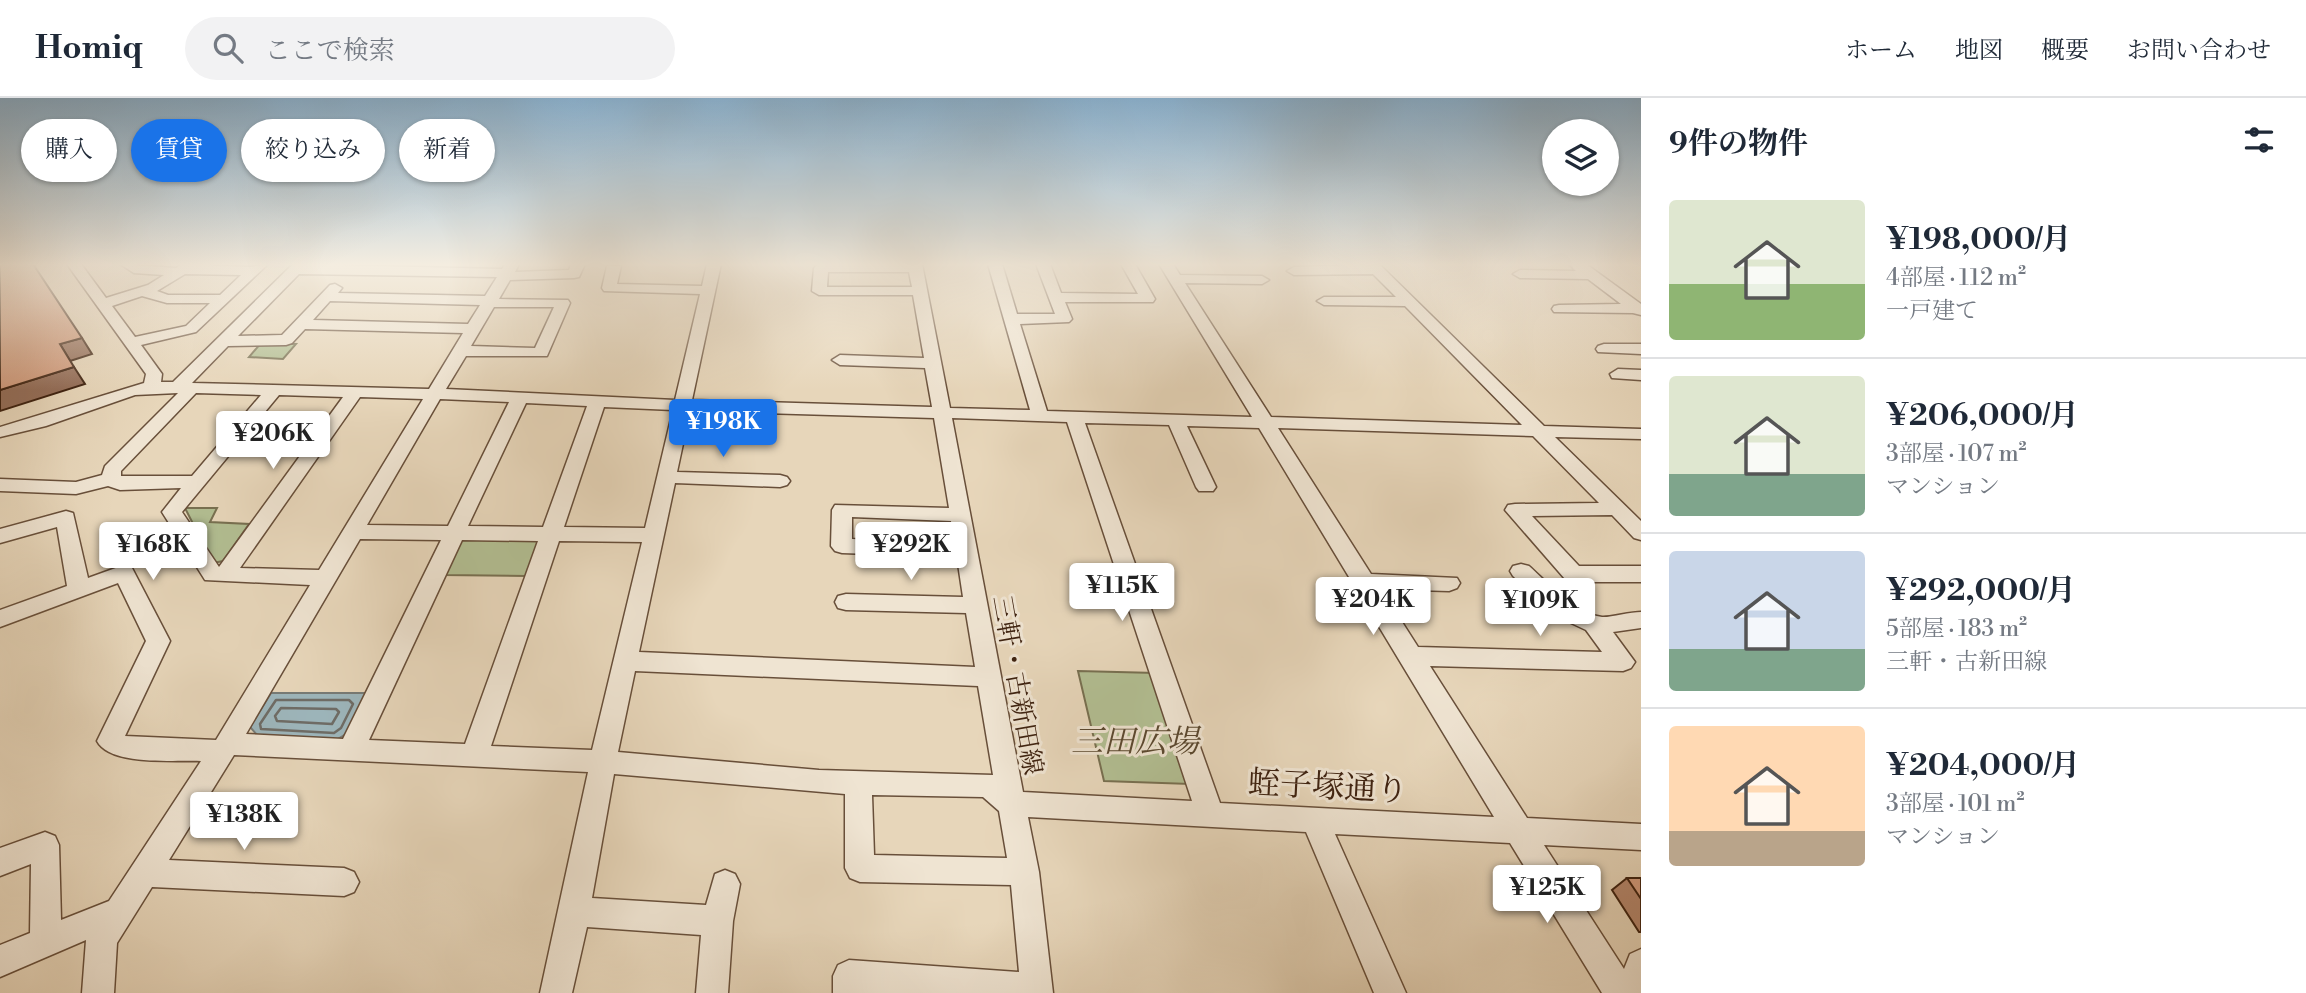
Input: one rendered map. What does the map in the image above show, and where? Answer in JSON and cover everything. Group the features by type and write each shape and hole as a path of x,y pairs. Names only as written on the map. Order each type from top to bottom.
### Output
{"street":[{"path":"104,306 154,374 152,387"},
{"path":"131,343 191,329 216,306"},
{"path":"111,479 112,470 223,341 259,306"},
{"path":"223,341 286,340 318,306"},
{"path":"98,993 102,939 225,747 488,306"},
{"path":"462,351 541,353 562,306"},
{"path":"556,993 603,762 680,405 704,306"},
{"name":"三軒・古新田線","path":"923,306 1024,872 1037,992"},
{"path":"1007,306 1040,416"},
{"path":"1011,319 1064,319 1059,306"},
{"path":"1192,306 1620,993"},
{"path":"1412,306 1632,522"},
{"path":"1559,309 1639,310"},
{"path":"300,324 474,329"},
{"path":"1604,349 1641,349"},
{"path":"839,360 933,363"},
{"path":"1618,374 1641,374"},
{"path":"0,432 40,422 132,390 152,387 356,391 680,405 1641,434"},
{"path":"275,389 172,512 213,575 324,578"},
{"path":"224,575 356,391"},
{"path":"351,750 520,397"},
{"path":"474,756 597,401"},
{"path":"1074,416 1211,816"},
{"path":"1175,419 1206,487"},
{"path":"665,477 780,481"},
{"path":"0,485 76,488 111,479 120,484 195,482"},
{"path":"961,515 842,510 842,546 966,550"},
{"path":"1632,522 1515,510 1573,574 1641,574"},
{"path":"0,536 66,518 79,590"},
{"path":"352,532 652,535"},
{"path":"1521,571 1562,609 1602,627"},
{"path":"0,619 124,573 158,641 114,744 351,750 603,762 858,783 989,785 1011,804"},
{"path":"1364,580 1449,583"},
{"path":"846,602 975,605"},
{"path":"1411,656 1623,662 1597,628 1625,620 1641,620"},
{"path":"625,661 988,677"},
{"path":"858,783 860,868 1024,872"},
{"name":"蛭子塚通り","path":"1011,804 1641,837"},
{"path":"1316,822 1390,993"},
{"path":"0,862 45,845 46,941"},
{"path":"142,873 344,882"},
{"path":"712,993 718,921 725,884"},
{"path":"574,911 718,921"},
{"path":"0,961 118,912"},
{"path":"1641,965 1637,976 1641,982"},
{"path":"849,993 849,976 1037,992"}],"green space":[{"path":"261,343 296,344 283,359 249,357"},
{"path":"185,508 217,508 210,522 249,524 223,561 213,563"},
{"path":"465,539 536,539 539,543 526,576 444,575 459,542"},
{"name":"三田広場","path":"1078,671 1156,673 1190,784 1104,781"}],"water":[{"path":"271,693 366,693 346,734 336,740 258,736 250,727"}],"building":[{"path":"0,306 61,306 82,338 60,344 74,367 0,390"},
{"path":"1627,878 1641,878 1641,899"}]}
